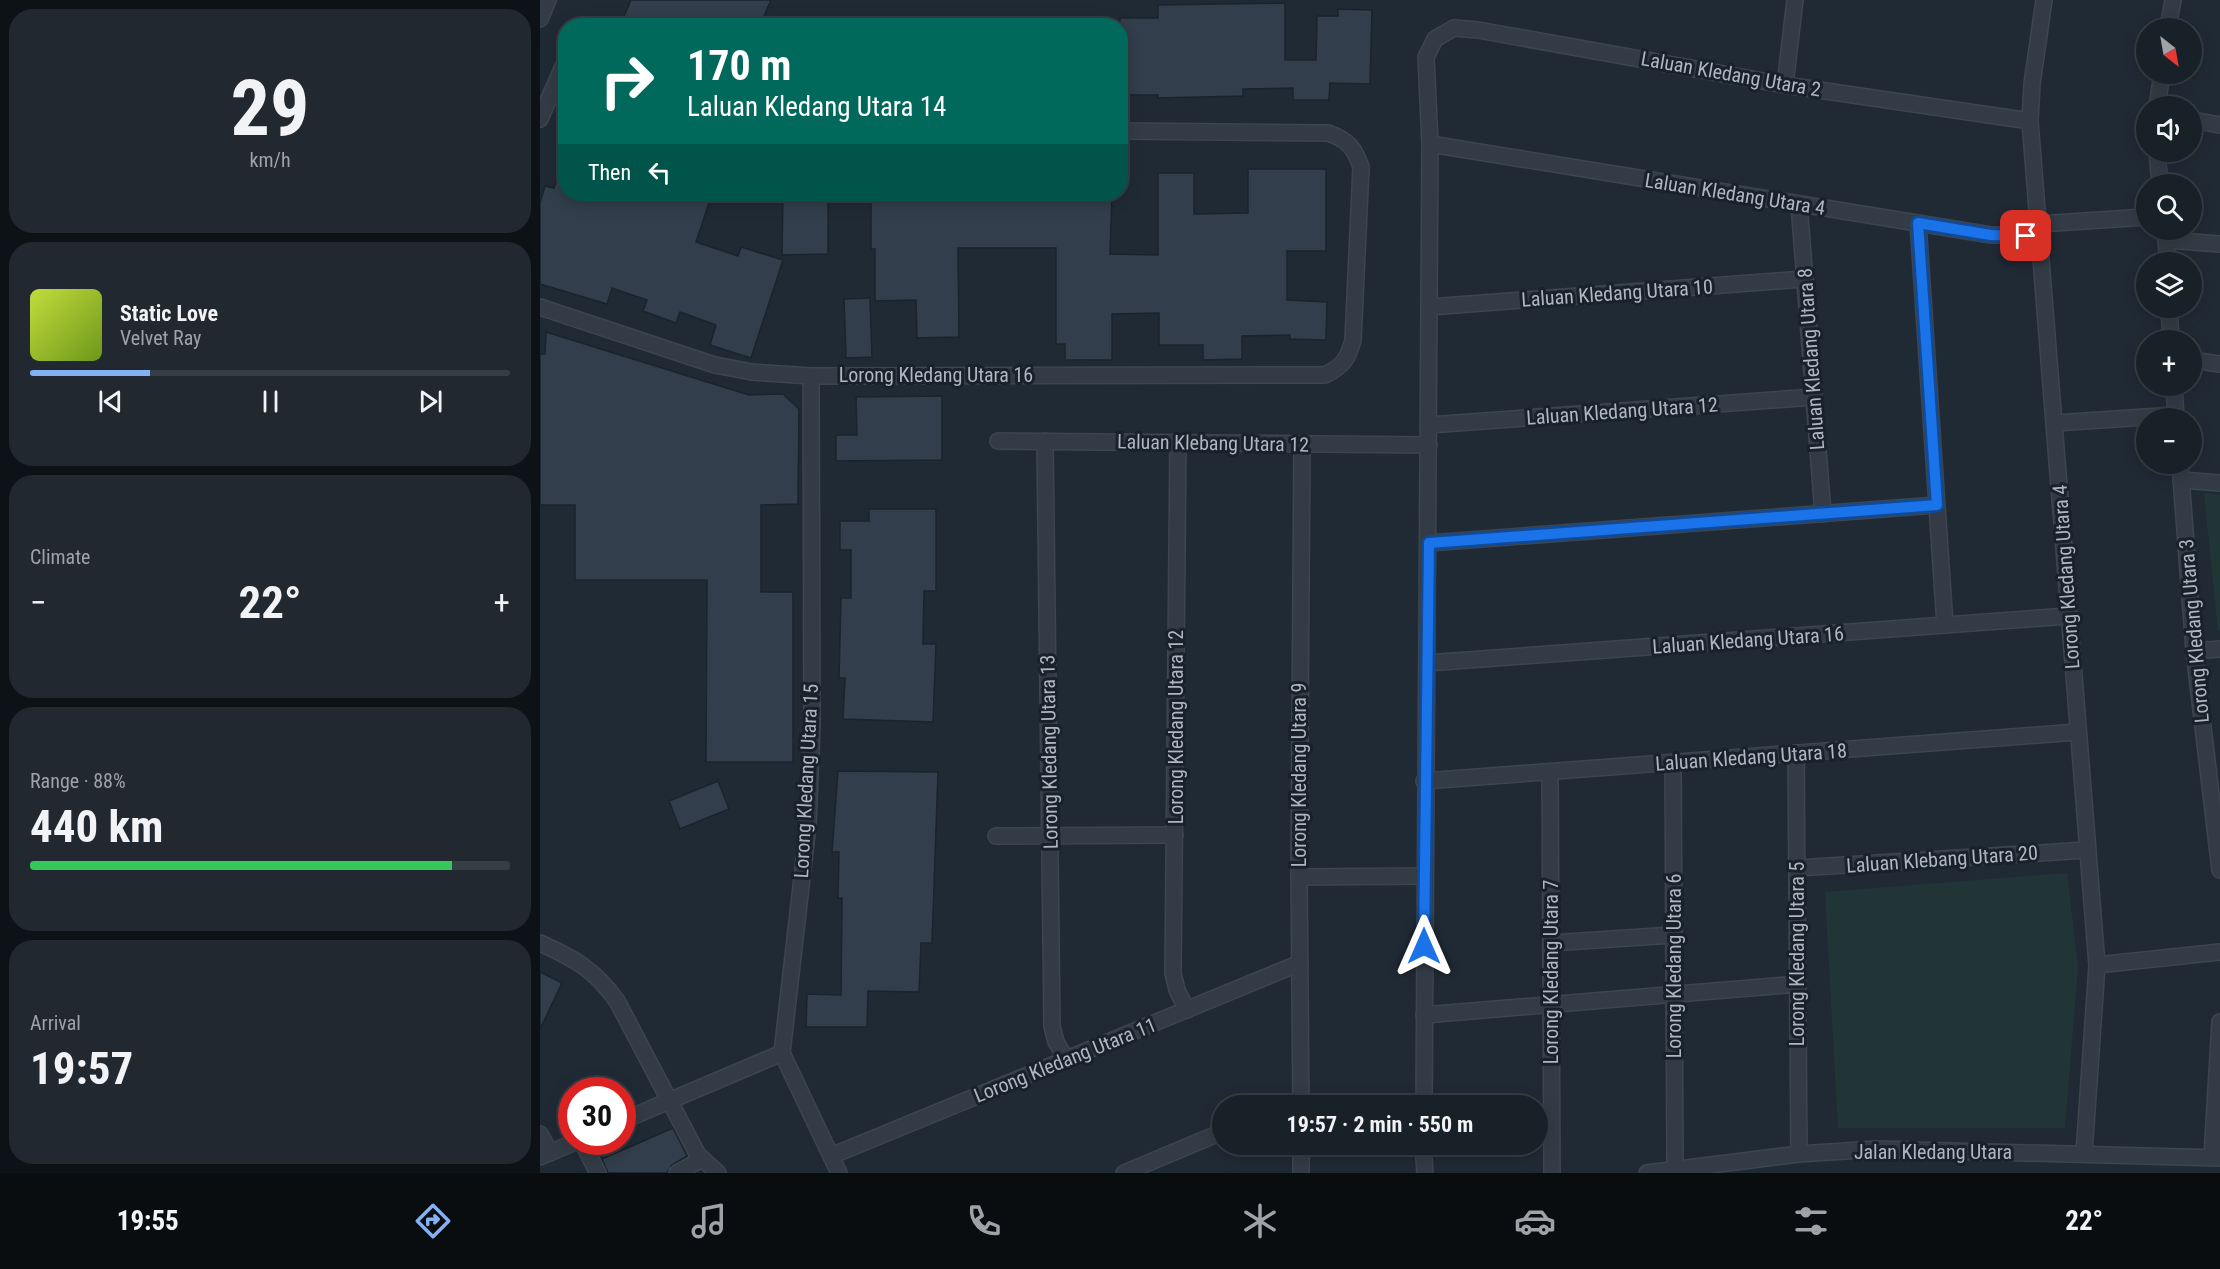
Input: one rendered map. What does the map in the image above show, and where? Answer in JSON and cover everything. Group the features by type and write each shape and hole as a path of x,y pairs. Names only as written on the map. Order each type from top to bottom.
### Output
{"street":[{"path":"540,19 548,0"},
{"path":"1785,85 1795,0"},
{"name":"Lorong Kledang Utara 4","path":"2044,0 2032,84 2030,121 2097,965 2084,1154"},
{"path":"2170,18 2173,0"},
{"name":"Laluan Kledang Utara 2","path":"1430,144 1426,57 1435,39 1454,28 1478,30 1785,85 2030,121"},
{"path":"540,119 558,78"},
{"path":"2202,122 2220,125"},
{"name":"Lorong Kledang Utara 16","path":"540,307 715,364 752,372 811,376 1325,375 1340,368 1349,357 1353,340 1361,167 1354,148 1344,138 1328,133 1128,131"},
{"path":"1424,1095 1430,144"},
{"name":"Laluan Kledang Utara 4","path":"1430,144 1991,235 2136,218"},
{"name":"Laluan Kledang Utara 8","path":"1798,204 1823,514"},
{"path":"1918,223 1945,625"},
{"path":"2196,240 2220,244"},
{"name":"Laluan Kledang Utara 10","path":"1430,307 1804,279"},
{"path":"2202,361 2220,364"},
{"name":"Lorong Kledang Utara 15","path":"782,1053 807,825 812,726 811,376"},
{"name":"Laluan Kledang Utara 12","path":"1430,425 1814,397"},
{"path":"2055,423 2136,419"},
{"name":"Laluan Klebang Utara 12","path":"998,441 1429,445"},
{"name":"Lorong Kledang Utara 13","path":"1045,441 1052,1026 1056,1042 1066,1059"},
{"name":"Lorong Kledang Utara 12","path":"1178,442 1173,973 1177,990 1187,1010"},
{"name":"Lorong Kledang Utara 9","path":"1301,1095 1299,877 1302,444"},
{"name":"Lorong Kledang Utara 3","path":"2181,474 2194,651 2214,772 2220,870"},
{"path":"2181,480 2220,483"},
{"path":"1429,543 1937,505"},
{"name":"Laluan Kledang Utara 16","path":"1427,663 2068,616"},
{"path":"2194,651 2220,649"},
{"name":"Laluan Kledang Utara 18","path":"1425,781 2078,732"},
{"name":"Lorong Kledang Utara 5","path":"1796,753 1799,1154"},
{"name":"Lorong Kledang Utara 6","path":"1673,762 1675,1169"},
{"name":"Lorong Kledang Utara 7","path":"1550,772 1552,1173"},
{"path":"996,836 1175,835"},
{"name":"Laluan Klebang Utara 20","path":"1797,868 2087,850"},
{"path":"1299,877 1424,876"},
{"path":"1551,943 1673,935"},
{"path":"540,943 585,965 602,979 617,1001 698,1155 718,1173"},
{"path":"2097,965 2220,952"},
{"name":"Lorong Kledang Utara 11","path":"831,1156 1300,963"},
{"path":"1424,1015 1798,984"},
{"path":"2216,1158 2220,1022"},
{"path":"636,1115 782,1053 839,1173"},
{"path":"540,1134 545,1155"},
{"path":"1124,1173 1212,1136"},
{"name":"Jalan Kledang Utara","path":"1647,1173 1799,1154 1876,1149 2216,1158"},
{"path":"589,1155 598,1173"},
{"path":"677,1173 695,1163 698,1155"},
{"path":"1301,1155 1301,1173"},
{"path":"1424,1155 1425,1173"}],"shaded area":[{"path":"2204,493 2220,495 2220,630 2218,630"},
{"path":"2067,873 2078,967 2065,1128 1838,1128 1825,892"}],"building":[{"path":"631,0 771,0 763,18 623,18"},
{"path":"1285,3 1285,60 1316,60 1317,16 1338,16 1338,9 1372,10 1370,84 1330,83 1329,100 1293,100 1293,88 1243,89 1243,96 1158,98 1158,95 1128,95 1128,18 1158,18 1158,5"},
{"path":"1248,169 1326,169 1326,251 1287,251 1287,300 1327,302 1326,340 1290,339 1290,335 1242,336 1242,359 1203,360 1203,345 1159,345 1159,313 1112,314 1112,360 1065,360 1065,344 1056,344 1056,248 958,248 959,337 917,338 916,300 875,301 875,249 871,249 871,201 1112,201 1110,254 1158,255 1158,173 1194,173 1194,214 1248,213"},
{"path":"558,176 558,201 710,201 696,242 738,256 741,247 783,260 751,358 710,345 716,325 680,312 676,323 643,311 647,300 612,288 607,304 540,284 540,203 545,186 554,188"},
{"path":"783,201 828,201 828,254 782,255"},
{"path":"870,298 872,357 846,358 844,299"},
{"path":"546,332 749,395 783,394 799,409 798,504 761,505 761,592 793,592 793,762 706,762 707,580 575,580 575,505 540,505 540,354 545,354"},
{"path":"942,396 942,460 836,461 836,435 857,435 856,397"},
{"path":"869,509 936,509 936,591 924,591 923,644 936,644 933,722 843,719 845,678 839,678 841,598 851,598 851,550 840,550 840,521 869,521"},
{"path":"838,771 938,772 932,943 921,943 919,992 868,991 867,1027 806,1027 807,994 841,995 842,898 838,898 839,852 832,852"},
{"path":"718,781 729,809 680,829 669,801"},
{"path":"540,972 562,983 540,1029"},
{"path":"673,1128 687,1156 672,1165 667,1173 608,1173 602,1159 611,1155 636,1155 636,1144"}],"route":[{"path":"1424,946 1429,543 1937,505 1918,223 1991,235 2026,236"}]}
